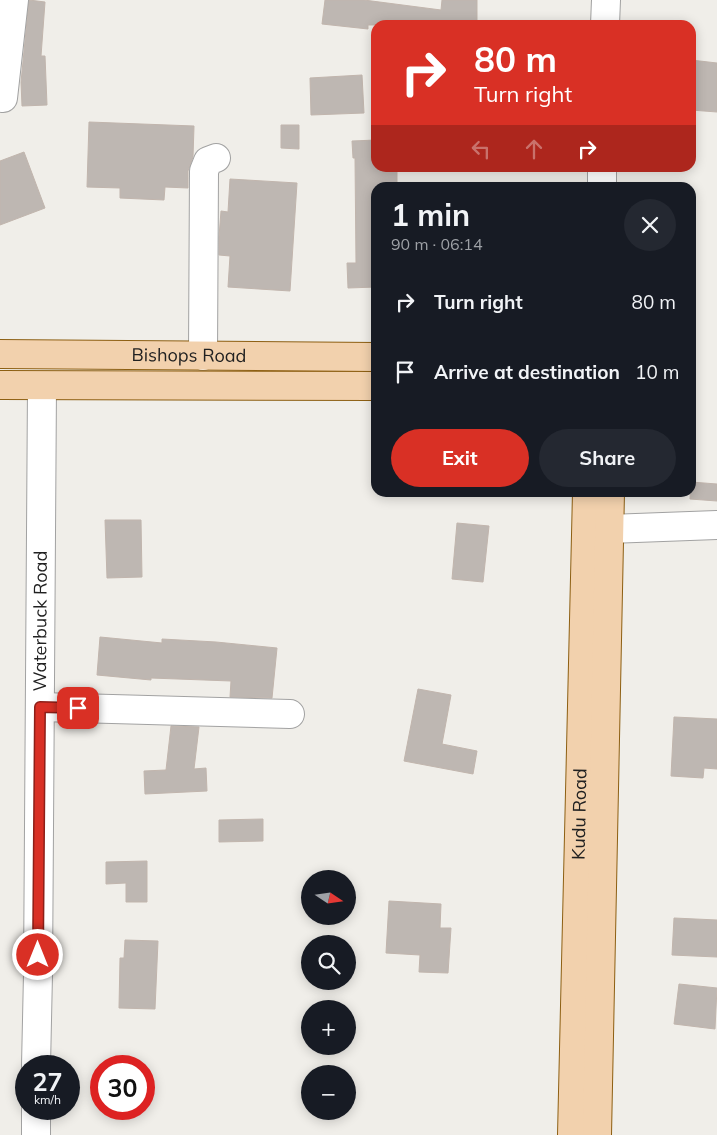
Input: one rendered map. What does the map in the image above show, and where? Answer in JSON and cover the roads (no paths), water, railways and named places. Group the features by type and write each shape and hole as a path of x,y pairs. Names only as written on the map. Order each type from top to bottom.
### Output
{"main road":[{"name":"Bishops Road","path":"0,354 371,357"},
{"name":"Bishops Road","path":"0,385 371,386"},
{"name":"Kudu Road","path":"572,1135 586,497"},
{"name":"Kudu Road","path":"598,1135 610,497"}],"street":[{"path":"3,98 14,0"},
{"path":"605,20 606,0"},
{"path":"203,356 204,171 208,161 216,158"},
{"name":"Waterbuck Road","path":"36,1055 42,386"},
{"path":"609,529 717,525"},
{"path":"40,707 290,714"},
{"path":"36,1120 36,1135"}]}
